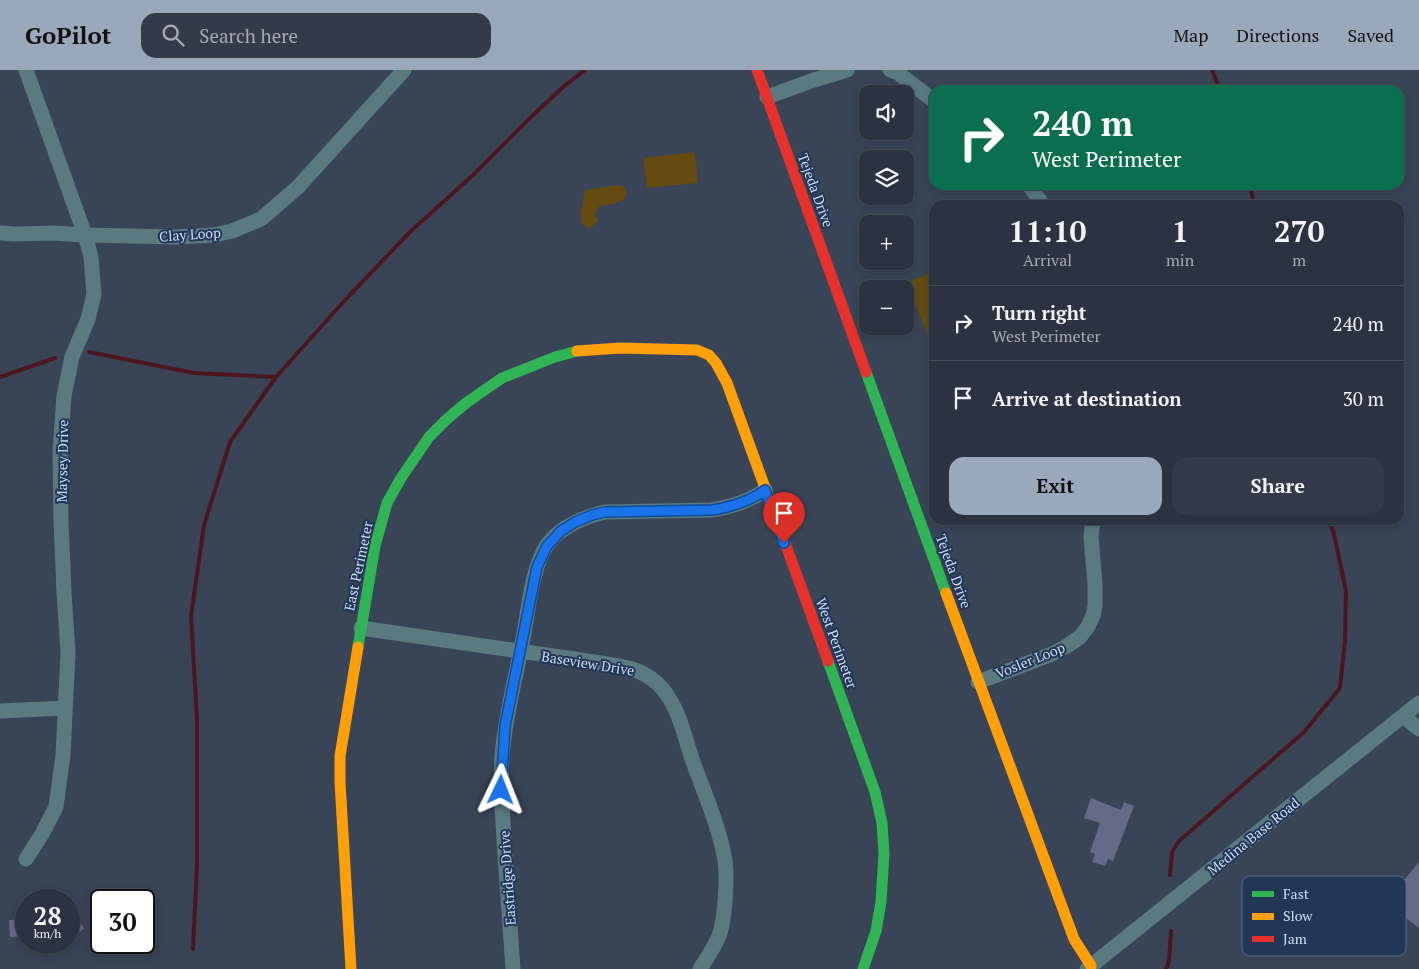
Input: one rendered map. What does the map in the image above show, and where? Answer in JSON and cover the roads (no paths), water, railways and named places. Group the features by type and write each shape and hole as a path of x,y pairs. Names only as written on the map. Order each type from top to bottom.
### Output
{"street":[{"name":"Maysey Drive","path":"26,70 85,235 91,257 94,294 88,319 72,357 64,396 60,451 62,548 68,653 64,755 56,807 42,834 26,858"},
{"name":"Clay Loop","path":"0,233 176,237 232,231 262,219 298,187 404,70"},
{"name":"Tejeda Drive","path":"757,70 978,682 1074,939 1089,967"},
{"path":"767,97 847,70"},
{"path":"890,70 898,73 929,97"},
{"name":"East Perimeter","path":"351,969 340,756 375,546 387,504 401,478 429,437 459,408 502,378 556,357 578,351 620,348 691,350"},
{"name":"West Perimeter","path":"691,350 706,353 714,358 727,383 875,792 884,832 884,875 879,919 863,969"},
{"name":"Eastridge Drive","path":"513,969 501,790 505,726 537,567 547,546 561,531 575,522 592,515 605,512 712,510 755,498 765,490"},
{"name":"Vosler Loop","path":"978,682 1052,654 1080,637 1087,628 1093,616 1095,606 1091,537 1092,525"},
{"name":"Baseview Drive","path":"361,628 637,669 659,685 671,702 680,723 719,837 725,862 724,912 719,935 700,969"},
{"name":"Medina Base Road","path":"1089,967 1419,704"},
{"path":"0,711 65,708"},
{"path":"1403,716 1419,729"}],"waterway":[{"path":"193,949 197,865 197,719 191,616 204,525 230,442 276,377 345,300 410,232 473,175 563,87 585,70"},
{"path":"1212,70 1218,85"},
{"path":"1251,190 1253,200"},
{"path":"89,352 194,373 276,377"},
{"path":"0,377 55,358"},
{"path":"1170,875 1172,852 1179,841 1304,732 1340,688 1345,640 1346,591 1331,525"},
{"path":"1166,969 1169,961 1171,931"}]}
